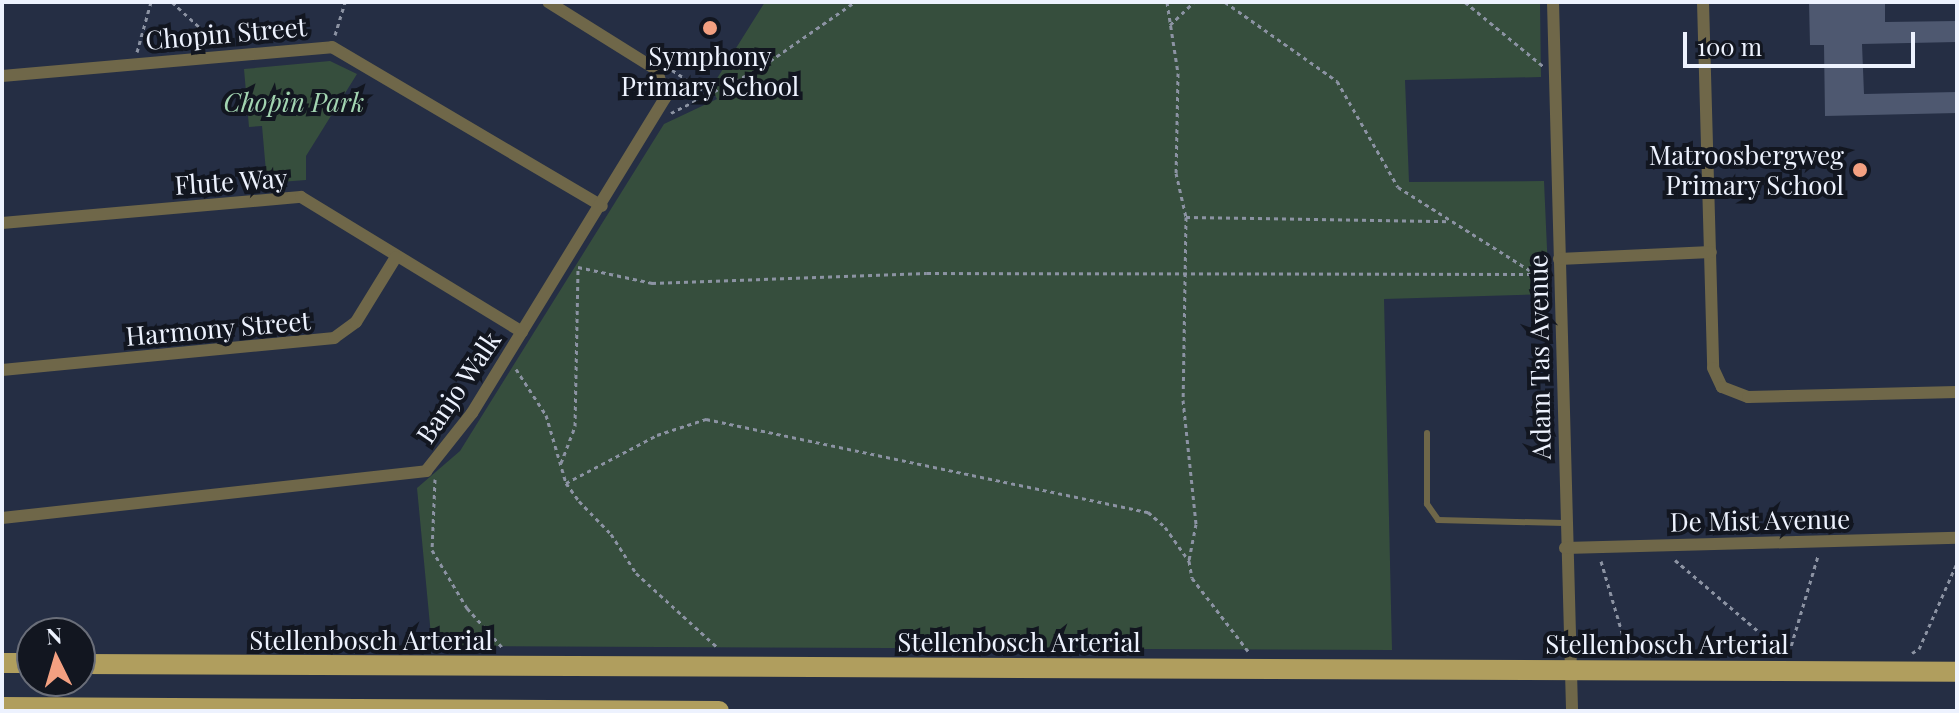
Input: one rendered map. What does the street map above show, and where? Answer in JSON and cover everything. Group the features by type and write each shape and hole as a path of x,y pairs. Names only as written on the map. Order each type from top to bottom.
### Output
{"main road":[{"name":"Stellenbosch Arterial","path":"96,664 1957,672"},
{"path":"2,707 719,711"}],"street":[{"name":"Banjo Walk","path":"2,518 426,471 573,263 602,206 660,115 665,89 657,70 548,2"},
{"name":"Adam Tas Avenue","path":"1553,2 1564,523 1572,711"},
{"path":"1703,2 1713,368 1729,391 1748,397 1957,392"},
{"name":"Chopin Street","path":"2,76 313,46 350,53 602,206"},
{"name":"Flute Way","path":"2,223 301,197 522,332"},
{"path":"1559,259 1711,252"},
{"name":"Harmony Street","path":"2,370 334,338 356,322 396,257"},
{"name":"De Mist Avenue","path":"1565,548 1957,538"}],"lane":[{"path":"1427,433 1431,516 1449,523 1564,523"}],"path":[{"path":"132,63 151,2"},
{"path":"172,2 219,43 221,55"},
{"path":"334,39 345,2"},
{"path":"671,113 757,70 855,2"},
{"path":"1167,2 1179,85 1176,173 1186,217 1183,400 1196,524 1189,561 1192,578 1249,653"},
{"path":"1170,25 1194,2"},
{"path":"1225,2 1337,81 1398,187 1535,274"},
{"path":"1465,2 1555,76"},
{"path":"667,67 710,94"},
{"path":"1186,217 1452,221"},
{"path":"561,463 575,426 573,263 652,283 927,273 1535,274 1559,259"},
{"path":"503,362 515,367 546,415 566,483 611,534 636,573 718,648"},
{"path":"566,483 657,435 706,419 1148,512 1189,561"},
{"path":"426,471 437,480 432,550 467,608 502,647"},
{"path":"1675,544 1671,557 1788,656 1818,555 1817,541"},
{"path":"1593,546 1629,657"},
{"path":"1905,657 1919,649 1957,563"}],"green space":[{"path":"765,2 1540,2 1541,77 1405,80 1409,182 1544,181 1549,294 1384,299 1392,650 432,646 417,488 460,451 664,124 717,99 711,88"},
{"name":"Chopin Park","path":"330,61 357,74 306,156 306,180 267,183 262,126 249,127 244,69"}],"building":[{"path":"1809,2 1885,2 1885,22 1957,21 1957,42 1862,44 1864,94 1957,92 1957,113 1825,116 1824,45 1810,45"}],"place":[{"name":"Symphony Primary School","path":"710,28"},
{"name":"Matroosbergweg Primary School","path":"1860,170"}]}
